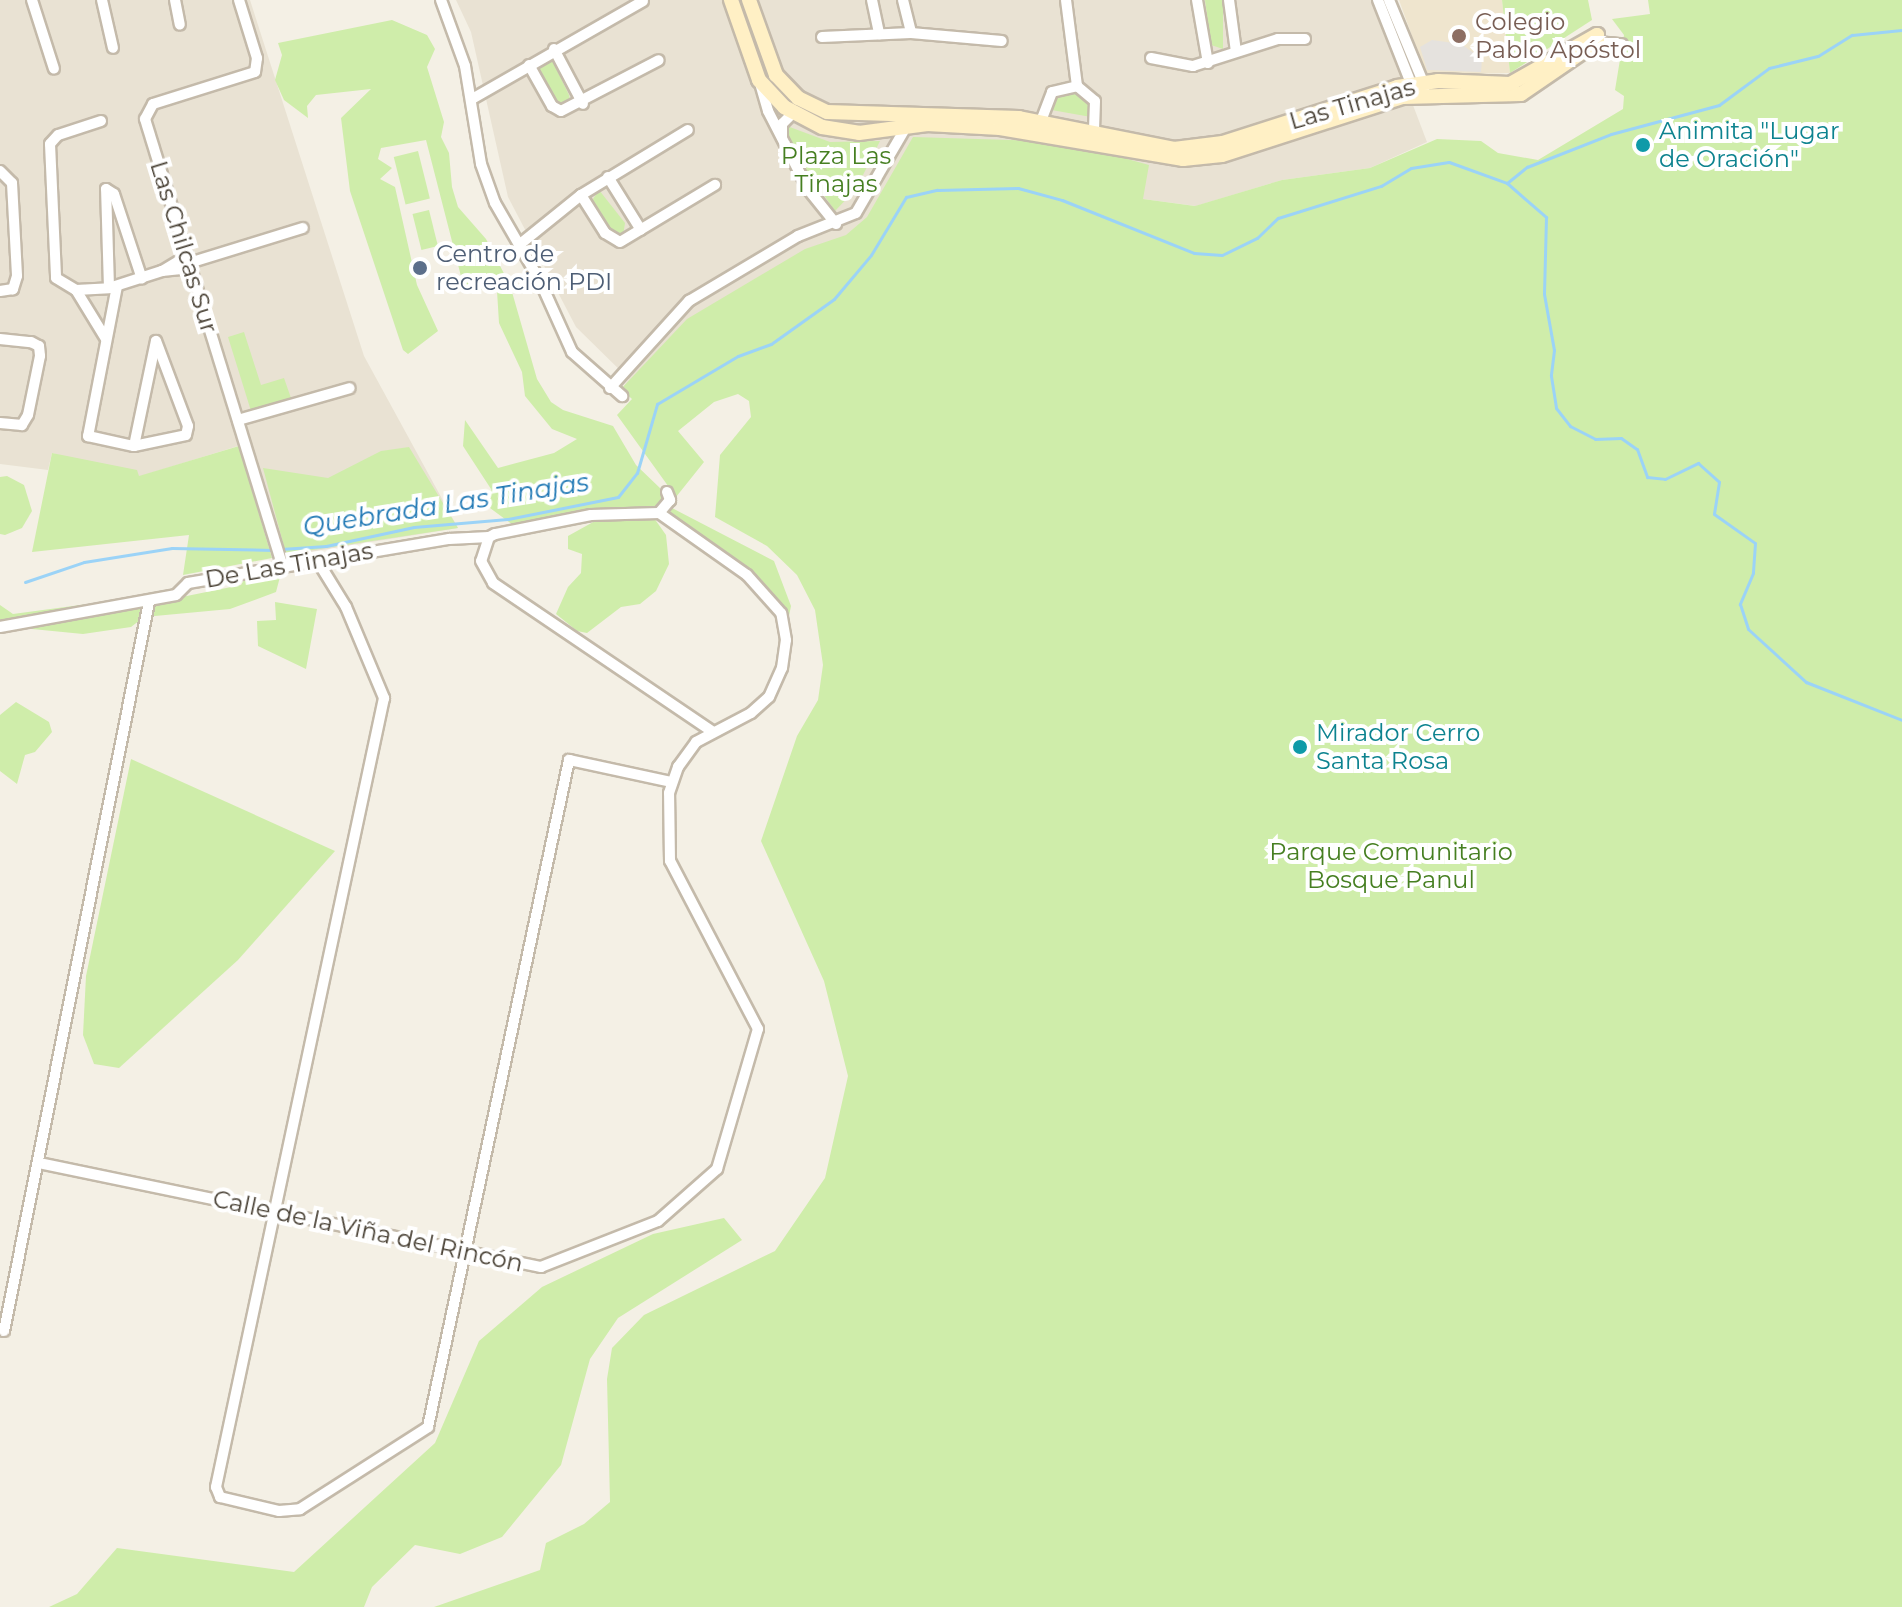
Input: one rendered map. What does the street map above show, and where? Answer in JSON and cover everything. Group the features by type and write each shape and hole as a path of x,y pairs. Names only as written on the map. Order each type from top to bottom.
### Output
{"street":[{"path":"32,0 54,69"},
{"path":"102,0 113,48"},
{"path":"175,0 180,25"},
{"name":"Las Chilcas Sur","path":"239,0 257,58 255,72 153,104 145,113 283,567"},
{"path":"441,0 472,99 485,178 572,352 622,396"},
{"path":"731,0 782,139 808,189 836,224"},
{"path":"749,0 770,66 798,98 836,115 909,120"},
{"path":"872,0 879,34"},
{"path":"903,0 911,33"},
{"path":"1066,0 1071,14 1077,86 1095,101 1094,130"},
{"path":"1071,14 1077,0"},
{"path":"1197,0 1208,63"},
{"path":"1229,0 1236,52"},
{"path":"1378,0 1419,89"},
{"path":"1389,0 1419,89"},
{"path":"472,99 554,49 643,1"},
{"path":"822,37 911,33 1002,41"},
{"name":"Las Tinajas","path":"909,120 1041,121 1094,130 1161,147 1199,149 1419,89 1510,84 1591,34 1597,35 1597,42"},
{"path":"1151,58 1178,67 1208,63 1278,39 1305,39"},
{"path":"1597,42 1622,44"},
{"path":"554,49 583,104"},
{"path":"529,65 552,106 561,111 583,104 659,60"},
{"path":"759,80 793,113 843,132 909,120"},
{"path":"1041,121 1052,92 1077,86"},
{"name":"Las Tinajas","path":"909,120 1025,130 1196,159 1419,89"},
{"path":"782,139 782,124 793,113"},
{"path":"610,388 689,301 798,236 836,224 864,204 909,120"},
{"path":"101,121 58,135 50,144 56,278 76,290 94,312 107,342"},
{"path":"519,245 581,195 688,130"},
{"path":"0,171 12,183 17,276 13,289 0,291"},
{"path":"608,177 641,230"},
{"path":"581,195 613,240 620,242 715,185"},
{"path":"134,446 153,345 158,342 188,429 181,439 134,446 88,436 107,342 113,287 106,189 114,194 142,279"},
{"path":"76,290 113,287 303,228"},
{"path":"0,339 39,346 28,415 22,425 0,423"},
{"path":"238,420 350,388"},
{"path":"489,537 481,561 493,583 712,731 751,713 772,692 785,653 781,613 747,575 659,513 670,500 667,492"},
{"name":"De Las Tinajas","path":"0,627 149,602 176,595 188,583 317,560 489,537 591,515 659,513"},
{"path":"317,560 346,607 384,698 216,1487 223,1499 289,1511 304,1507 428,1427 469,1251 569,760 672,782"},
{"path":"4,1331 149,602"},
{"name":"Calle de la Viña del Rincón","path":"39,1163 536,1267 557,1264 663,1217 723,1159 758,1029 670,861 666,838 672,782 692,746 712,731"}],"shaded area":[{"path":"0,0 250,0 364,356 458,528 272,558 238,446 138,477 52,453 48,470 0,464"},
{"path":"456,0 1373,0 1427,142 1370,168 1282,180 1196,206 1143,199 881,231 621,389 629,379 576,327 508,197 471,32"},
{"name":"Colegio Pablo Apóstol","path":"1399,0 1502,0 1510,73 1426,75"},
{"path":"1432,40 1461,44 1482,59 1481,72 1427,70 1420,47"}],"green space":[{"path":"1205,0 1223,0 1223,49 1211,45"},
{"path":"1502,0 1588,0 1592,20 1510,73"},
{"name":"Parque Comunitario Bosque Panul","path":"1648,0 1902,0 1902,1607 434,1607 540,1570 546,1543 584,1524 610,1502 607,1379 612,1348 644,1315 775,1251 825,1178 848,1076 824,981 761,841 797,736 818,700 823,665 815,610 797,575 767,546 715,517 720,455 751,417 749,401 738,394 714,402 678,431 704,462 676,497 617,415 632,399 621,389 687,319 805,249 846,235 867,217 913,137 1042,141 1102,152 1149,165 1143,199 1195,206 1282,180 1370,168 1437,139 1481,141 1498,153 1538,160 1623,109 1624,96 1615,90 1624,35 1612,19 1650,14"},
{"path":"392,20 427,35 435,49 427,67 444,122 441,137 449,153 452,187 458,207 486,239 510,285 537,379 551,402 563,410 613,426 636,465 661,489 665,501 658,510 513,525 490,508 491,489 463,446 465,420 498,468 554,453 577,439 552,429 525,396 522,372 499,323 497,291 464,288 426,140 381,148 378,159 392,168 380,179 395,187 417,285 438,331 408,354 403,350 350,191 341,118 371,89 316,95 307,106 308,118 284,100 275,80 282,55 278,43"},
{"path":"551,58 569,95 570,101 561,106 536,69"},
{"path":"1075,90 1089,103 1091,117 1046,109 1053,96"},
{"name":"Plaza Las Tinajas","path":"787,126 830,142 880,141 856,189 835,211 800,161 783,129"},
{"path":"418,151 430,199 406,205 394,157"},
{"path":"599,190 625,223 623,236 614,235 591,202"},
{"path":"429,210 438,246 421,250 413,214"},
{"path":"244,332 261,385 284,378 291,398 251,411 228,337"},
{"path":"239,446 272,558 183,575 189,535 32,552 52,453 137,470 139,476"},
{"path":"409,447 458,528 286,554 263,468 328,478 381,451"},
{"path":"7,476 24,485 32,511 22,528 5,535 0,534 0,477"},
{"path":"672,508 774,561 791,606 789,616 784,620 764,592 680,535 666,522"},
{"path":"623,517 654,518 666,535 669,564 656,591 640,604 621,607 587,633 577,631 556,614 568,587 581,573 582,554 568,549 568,536 595,521"},
{"path":"269,566 281,573 276,592 230,609 144,617 131,627 83,634 32,629 21,620 0,625 0,605 13,614 155,595 167,600 241,585 249,571"},
{"path":"275,602 317,609 306,669 258,646 257,621 276,620"},
{"path":"16,702 49,722 52,732 35,752 25,755 17,784 0,771 0,715"},
{"path":"131,759 335,851 238,960 119,1068 94,1064 83,1035 86,976"},
{"path":"724,1218 742,1240 618,1318 590,1359 561,1465 502,1537 460,1554 415,1545 372,1587 364,1607 49,1607 77,1594 117,1548 294,1572 435,1443 479,1341 542,1287 653,1234"}],"waterway":[{"path":"1507,183 1527,167 1611,134 1719,105 1769,68 1818,56 1852,35 1902,30"},
{"name":"Quebrada Las Tinajas","path":"281,549 326,546 414,527 508,519 618,497 637,473 657,404 738,356 771,344 834,299 871,255 906,197 937,190 1018,188 1062,200 1194,253 1222,255 1257,238 1278,218 1381,186 1411,168 1449,162 1507,183 1546,217 1544,294 1554,350 1551,376 1556,408 1570,426 1595,439 1621,438 1637,449 1647,477 1665,479 1698,463 1719,482 1714,514 1755,543 1753,573 1740,604 1748,629 1806,682 1902,720"},
{"name":"Quebrada Las Tinajas","path":"25,582 84,562 172,548 273,550"}],"place":[{"name":"Colegio Pablo Apóstol","path":"1459,36"},
{"name":"Animita \"Lugar de Oración\"","path":"1643,145"},
{"name":"Centro de recreación PDI","path":"420,268"},
{"name":"Mirador Cerro Santa Rosa","path":"1300,747"}]}
